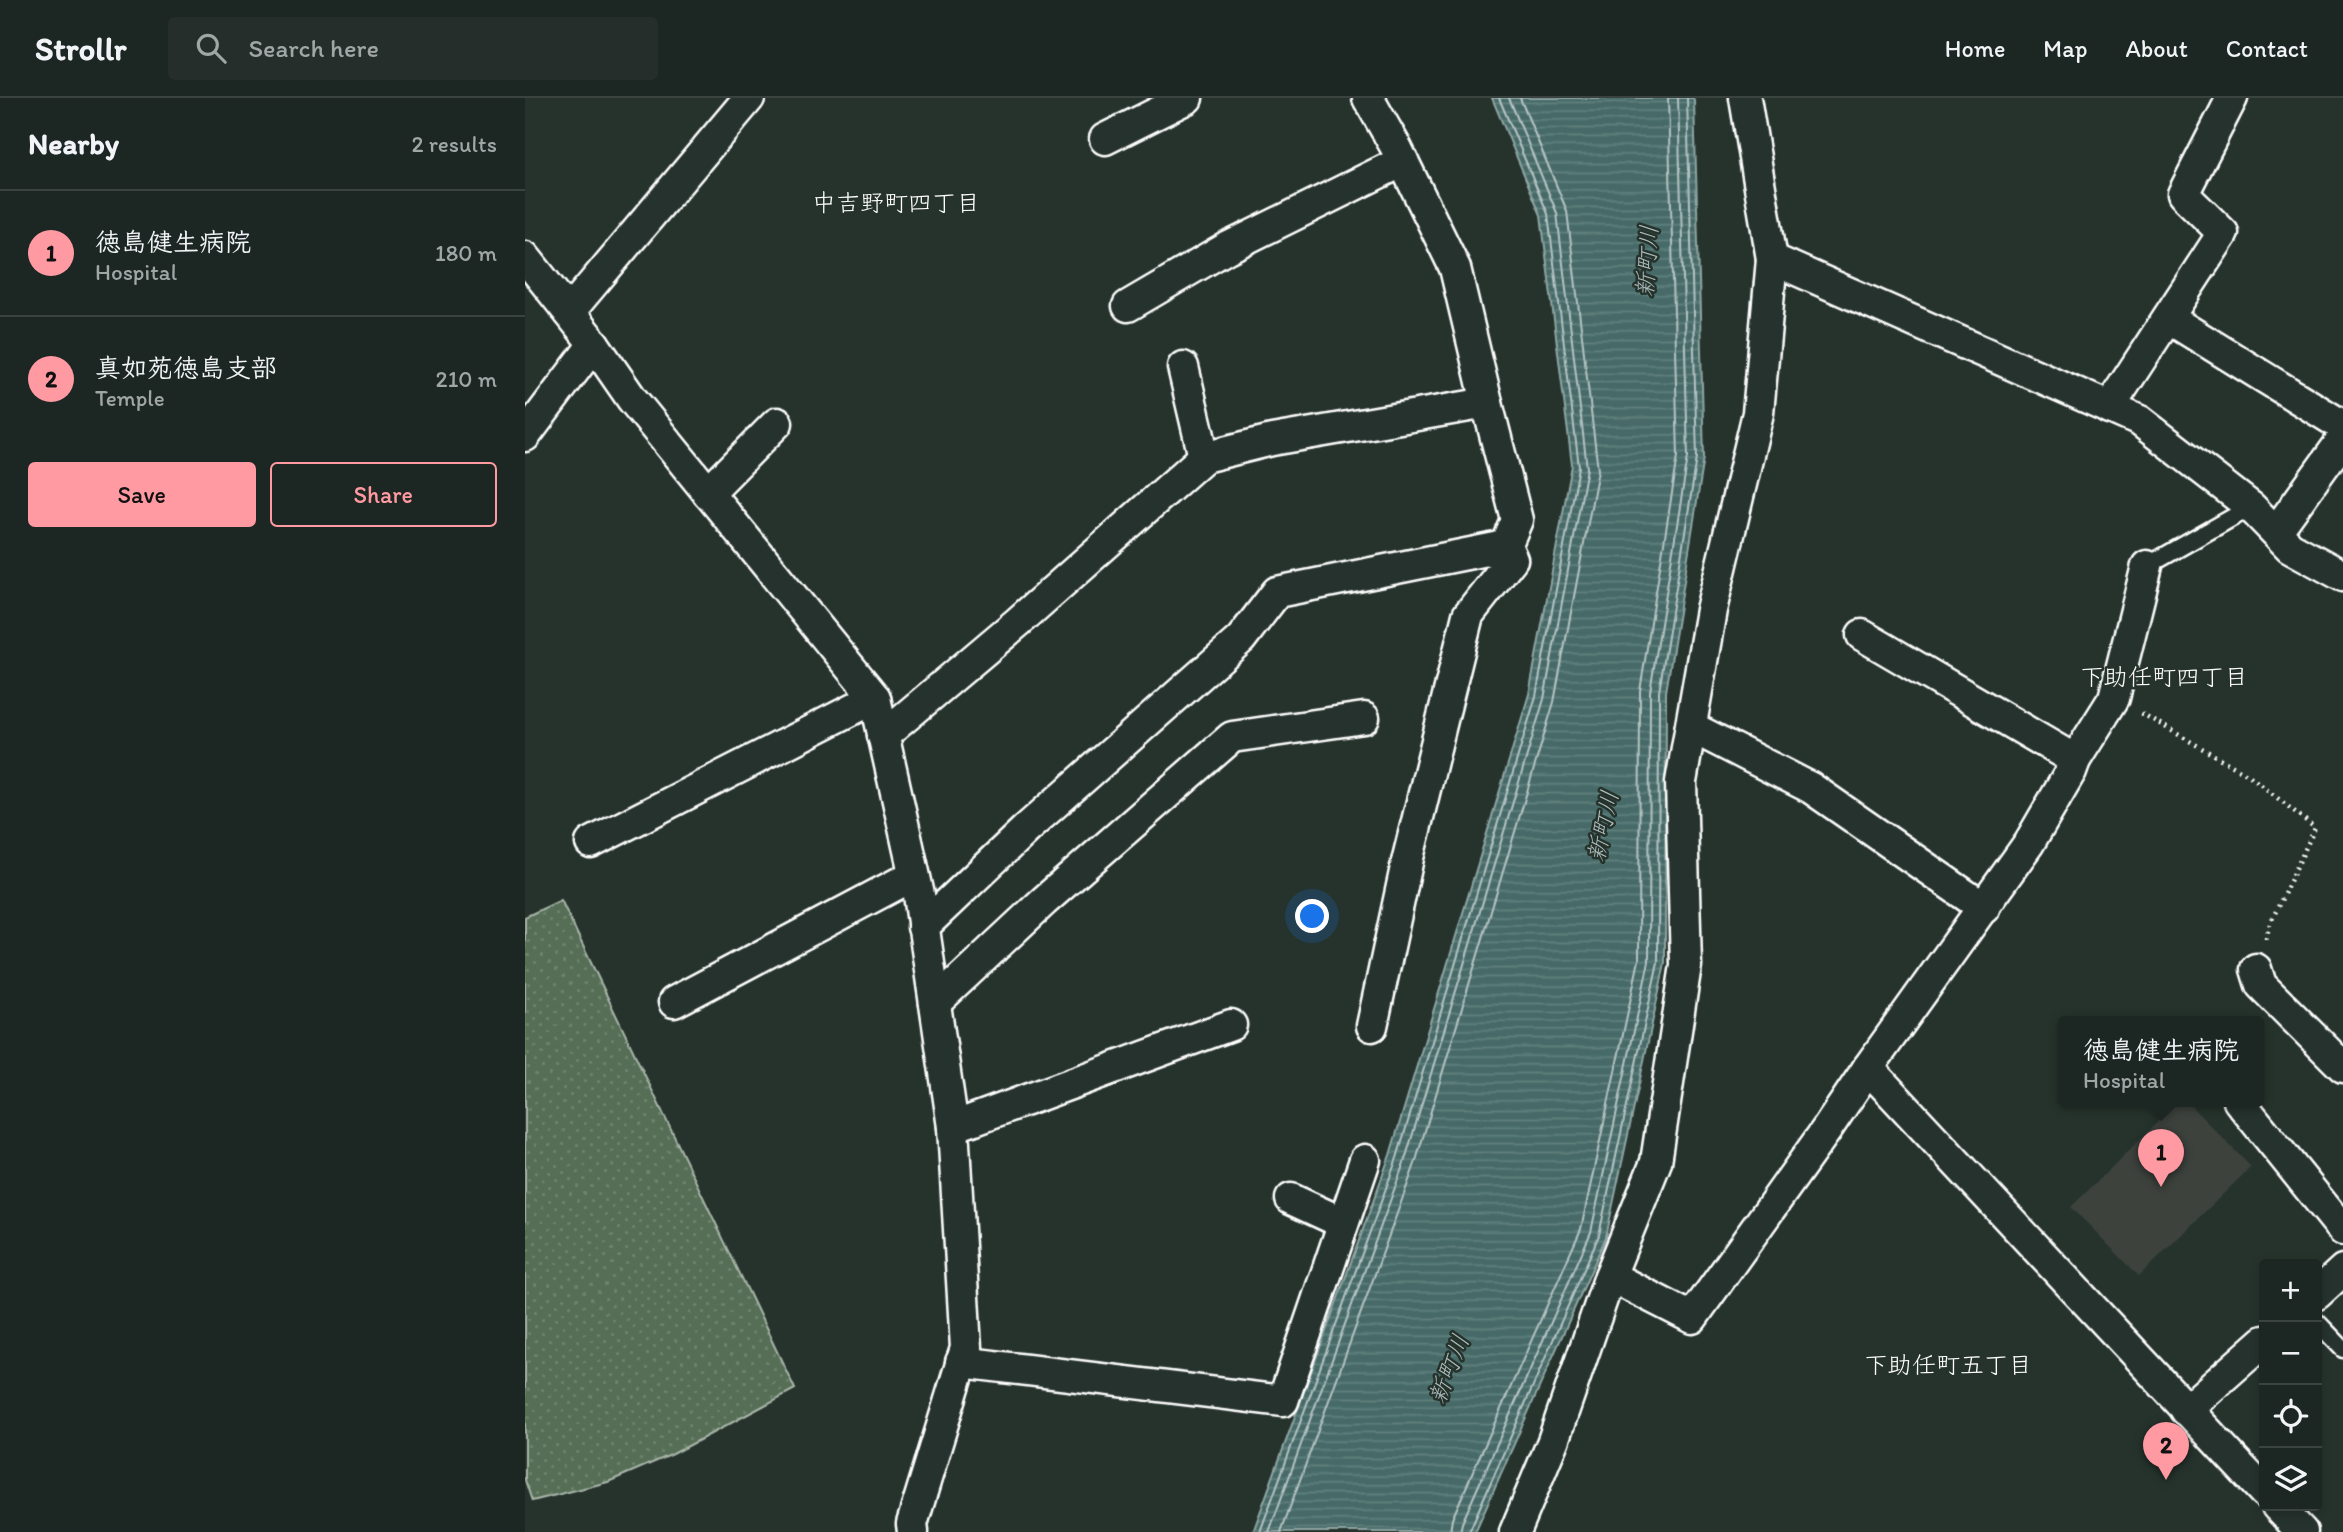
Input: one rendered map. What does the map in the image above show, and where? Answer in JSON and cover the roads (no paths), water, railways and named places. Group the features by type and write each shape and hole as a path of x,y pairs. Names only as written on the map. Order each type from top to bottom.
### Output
{"street":[{"path":"569,312 749,98"},
{"path":"1105,139 1187,98"},
{"path":"1368,98 1403,161 1455,268 1517,520 1506,546 1512,559 1468,615 1408,858 1372,1026"},
{"path":"1515,1532 1553,1441 1610,1276 1655,1162 1686,965 1681,782 1711,610 1758,413 1772,260 1745,98"},
{"path":"2109,408 2223,233 2183,194 2232,98"},
{"path":"1128,306 1227,248 1403,161"},
{"path":"525,257 594,344 632,399 875,698 914,875 953,1127 966,1348 912,1524 913,1532"},
{"path":"1772,260 2140,421 2251,507 2290,547 2343,576"},
{"path":"2168,318 2343,426"},
{"path":"525,436 594,344"},
{"path":"1183,367 1204,457"},
{"path":"883,736 1018,622 1204,457 1272,440 1487,404"},
{"path":"708,492 778,423"},
{"path":"2276,532 2343,439"},
{"path":"923,927 1027,828 1241,639 1277,592 1506,546"},
{"path":"1610,1276 1692,1318 2029,843 2075,760 2115,698 2147,566"},
{"path":"1862,635 2075,760"},
{"path":"591,843 875,698"},
{"path":"935,1003 1044,901 1232,737 1364,718"},
{"path":"1691,727 1811,788 1984,908"},
{"path":"674,1002 914,875"},
{"path":"2256,969 2261,985 2343,1067"},
{"path":"953,1127 1231,1025"},
{"path":"1868,1068 2259,1487"},
{"path":"2244,1107 2343,1230"},
{"path":"961,1362 1283,1401 1365,1160"},
{"path":"1291,1199 1343,1223"},
{"path":"2322,1289 2343,1270"},
{"path":"2186,1410 2259,1345"},
{"path":"2282,1511 2302,1532"}],"lane":[{"path":"2147,566 2251,507"},
{"path":"2322,1327 2343,1349"}],"water":[{"name":"新町川","path":"1492,98 1694,100 1704,458 1666,692 1665,963 1606,1237 1475,1532 1253,1532 1390,1155 1529,694 1572,465 1541,215"}],"place":[{"name":"徳島健生病院","path":"2161,1187"},
{"name":"真如苑徳島支部","path":"2166,1480"}],"district":[{"name":"中吉野町四丁目","path":"896,203"},
{"name":"下助任町四丁目","path":"2164,677"},
{"name":"下助任町五丁目","path":"1948,1365"}]}
